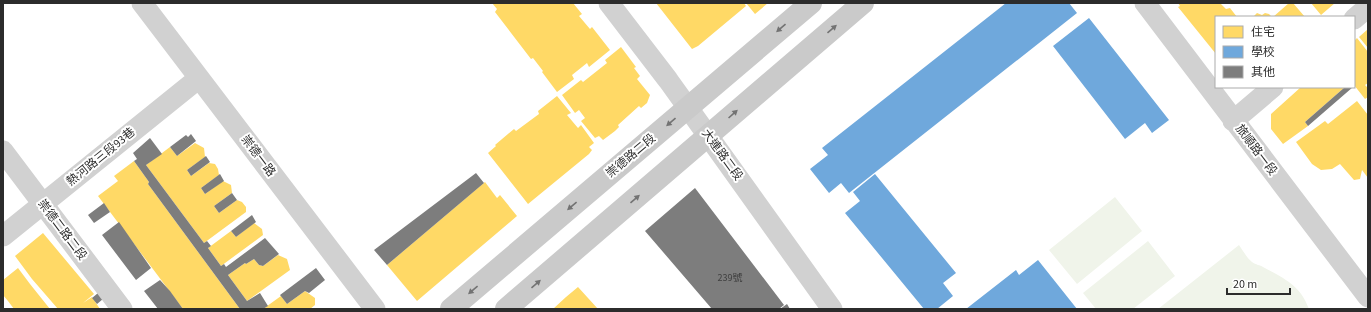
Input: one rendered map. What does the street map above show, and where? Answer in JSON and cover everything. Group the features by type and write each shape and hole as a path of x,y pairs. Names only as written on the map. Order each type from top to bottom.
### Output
{"main road":[{"name":"崇德路二段","path":"451,309 811,3"},
{"path":"506,309 862,3"}],"street":[{"name":"崇德一路","path":"142,3 375,309"},
{"name":"大連路二段","path":"610,3 688,108 832,309"},
{"name":"旅順路一段","path":"1145,3 1368,297"},
{"path":"1355,18 1368,7"},
{"name":"熱河路三段93巷","path":"3,236 199,78"},
{"path":"1233,121 1272,88"},
{"name":"崇德二路二段","path":"3,151 122,309"}],"shaded area":[{"path":"1115,197 1142,231 1077,284 1049,250"},
{"path":"1148,241 1175,276 1133,309 1096,309 1083,293"},
{"path":"1239,245 1252,262 1278,275 1296,288 1309,309 1158,309"}],"building: 住宅":[{"path":"492,3 573,3 582,14 579,16 590,29 592,27 610,50 589,67 587,63 572,75 574,79 557,92 533,58 531,59 495,12 497,9"},
{"path":"656,3 744,3 746,6 698,46 692,49"},
{"path":"746,3 768,3 755,14"},
{"path":"1178,3 1220,3 1226,9 1230,8 1236,16 1215,16 1215,53 1178,7 1180,6"},
{"path":"1289,3 1293,3 1304,16 1274,16"},
{"path":"1311,3 1335,3 1321,15"},
{"path":"1257,13 1262,15 1265,13 1271,16 1254,16"},
{"path":"1368,29 1368,48 1359,37"},
{"path":"1357,38 1368,52 1368,83 1365,85 1368,88 1368,97 1365,99 1355,86 1355,40"},
{"path":"621,47 636,67 634,68 640,76 637,79 650,95 647,103 641,108 639,106 618,125 619,127 615,131 603,140 599,136 595,138 581,121 585,118 579,110 575,113 562,95 581,80 583,82 607,63 605,60"},
{"path":"1300,88 1344,88 1305,122 1308,126 1283,144 1271,129 1271,114"},
{"path":"557,96 571,113 567,115 578,128 581,125 594,143 589,147 592,150 589,154 528,204 488,153 514,129 516,131 539,114 538,111"},
{"path":"1357,101 1368,115 1368,178 1362,170 1360,179 1354,180 1340,164 1332,169 1321,170 1312,164 1296,142 1325,121 1328,124"},
{"path":"195,143 204,148 205,157 187,170 191,176 209,163 215,164 218,169 219,175 201,188 205,194 223,181 231,185 232,193 214,206 219,213 237,200 242,202 246,207 246,212 204,243 146,165 170,147 177,156"},
{"path":"134,161 149,182 148,184 240,309 183,309 98,196 118,181 114,176"},
{"path":"485,182 497,198 500,195 517,216 417,301 387,265"},
{"path":"254,223 262,229 263,235 221,266 208,248 231,231 236,237"},
{"path":"43,233 94,294 83,303 92,297 100,309 58,309 32,279 15,256"},
{"path":"278,255 287,259 290,270 247,301 228,275 245,263 246,264 254,259 259,265 263,266"},
{"path":"18,268 50,309 14,309 3,295 3,280"},
{"path":"578,287 598,309 553,309 566,297"},
{"path":"305,291 315,298 315,305 310,309 263,309 281,296 287,304"}],"building: 學校":[{"path":"1006,3 1069,3 1077,13 849,193 841,183 829,193 810,169 828,155 822,148"},
{"path":"1089,18 1169,120 1152,133 1145,123 1125,139 1053,46"},
{"path":"875,174 956,273 943,283 953,296 937,309 924,309 845,213 860,201 853,192"},
{"path":"1038,260 1077,309 966,309 1016,270 1019,275"}],"building: 其他":[{"path":"1344,88 1352,88 1308,126 1305,122"},
{"path":"191,134 196,141 177,156 170,147 186,135 188,137"},
{"path":"150,138 162,154 146,165 204,243 207,241 211,246 208,248 221,266 224,264 226,267 265,238 279,254 263,266 259,265 254,259 246,264 245,263 228,275 247,301 260,293 268,306 263,309 240,309 148,184 149,182 134,161 137,159 133,153"},
{"path":"206,156 210,162 191,176 187,170"},
{"path":"476,173 484,183 387,265 374,250"},
{"path":"220,174 224,181 205,194 201,188"},
{"path":"695,188 784,305 779,309 712,309 645,231"},
{"path":"232,193 237,200 219,213 214,206"},
{"path":"104,203 110,212 94,223 88,215"},
{"path":"252,215 256,222 236,237 231,231"},
{"path":"119,222 151,268 136,280 102,235"},
{"path":"316,268 325,280 309,293 305,291 287,304 280,295"},
{"path":"160,280 183,309 158,309 144,291"},
{"path":"98,293 103,299 97,304 92,298"},
{"path":"787,304 790,309 780,309"}]}
